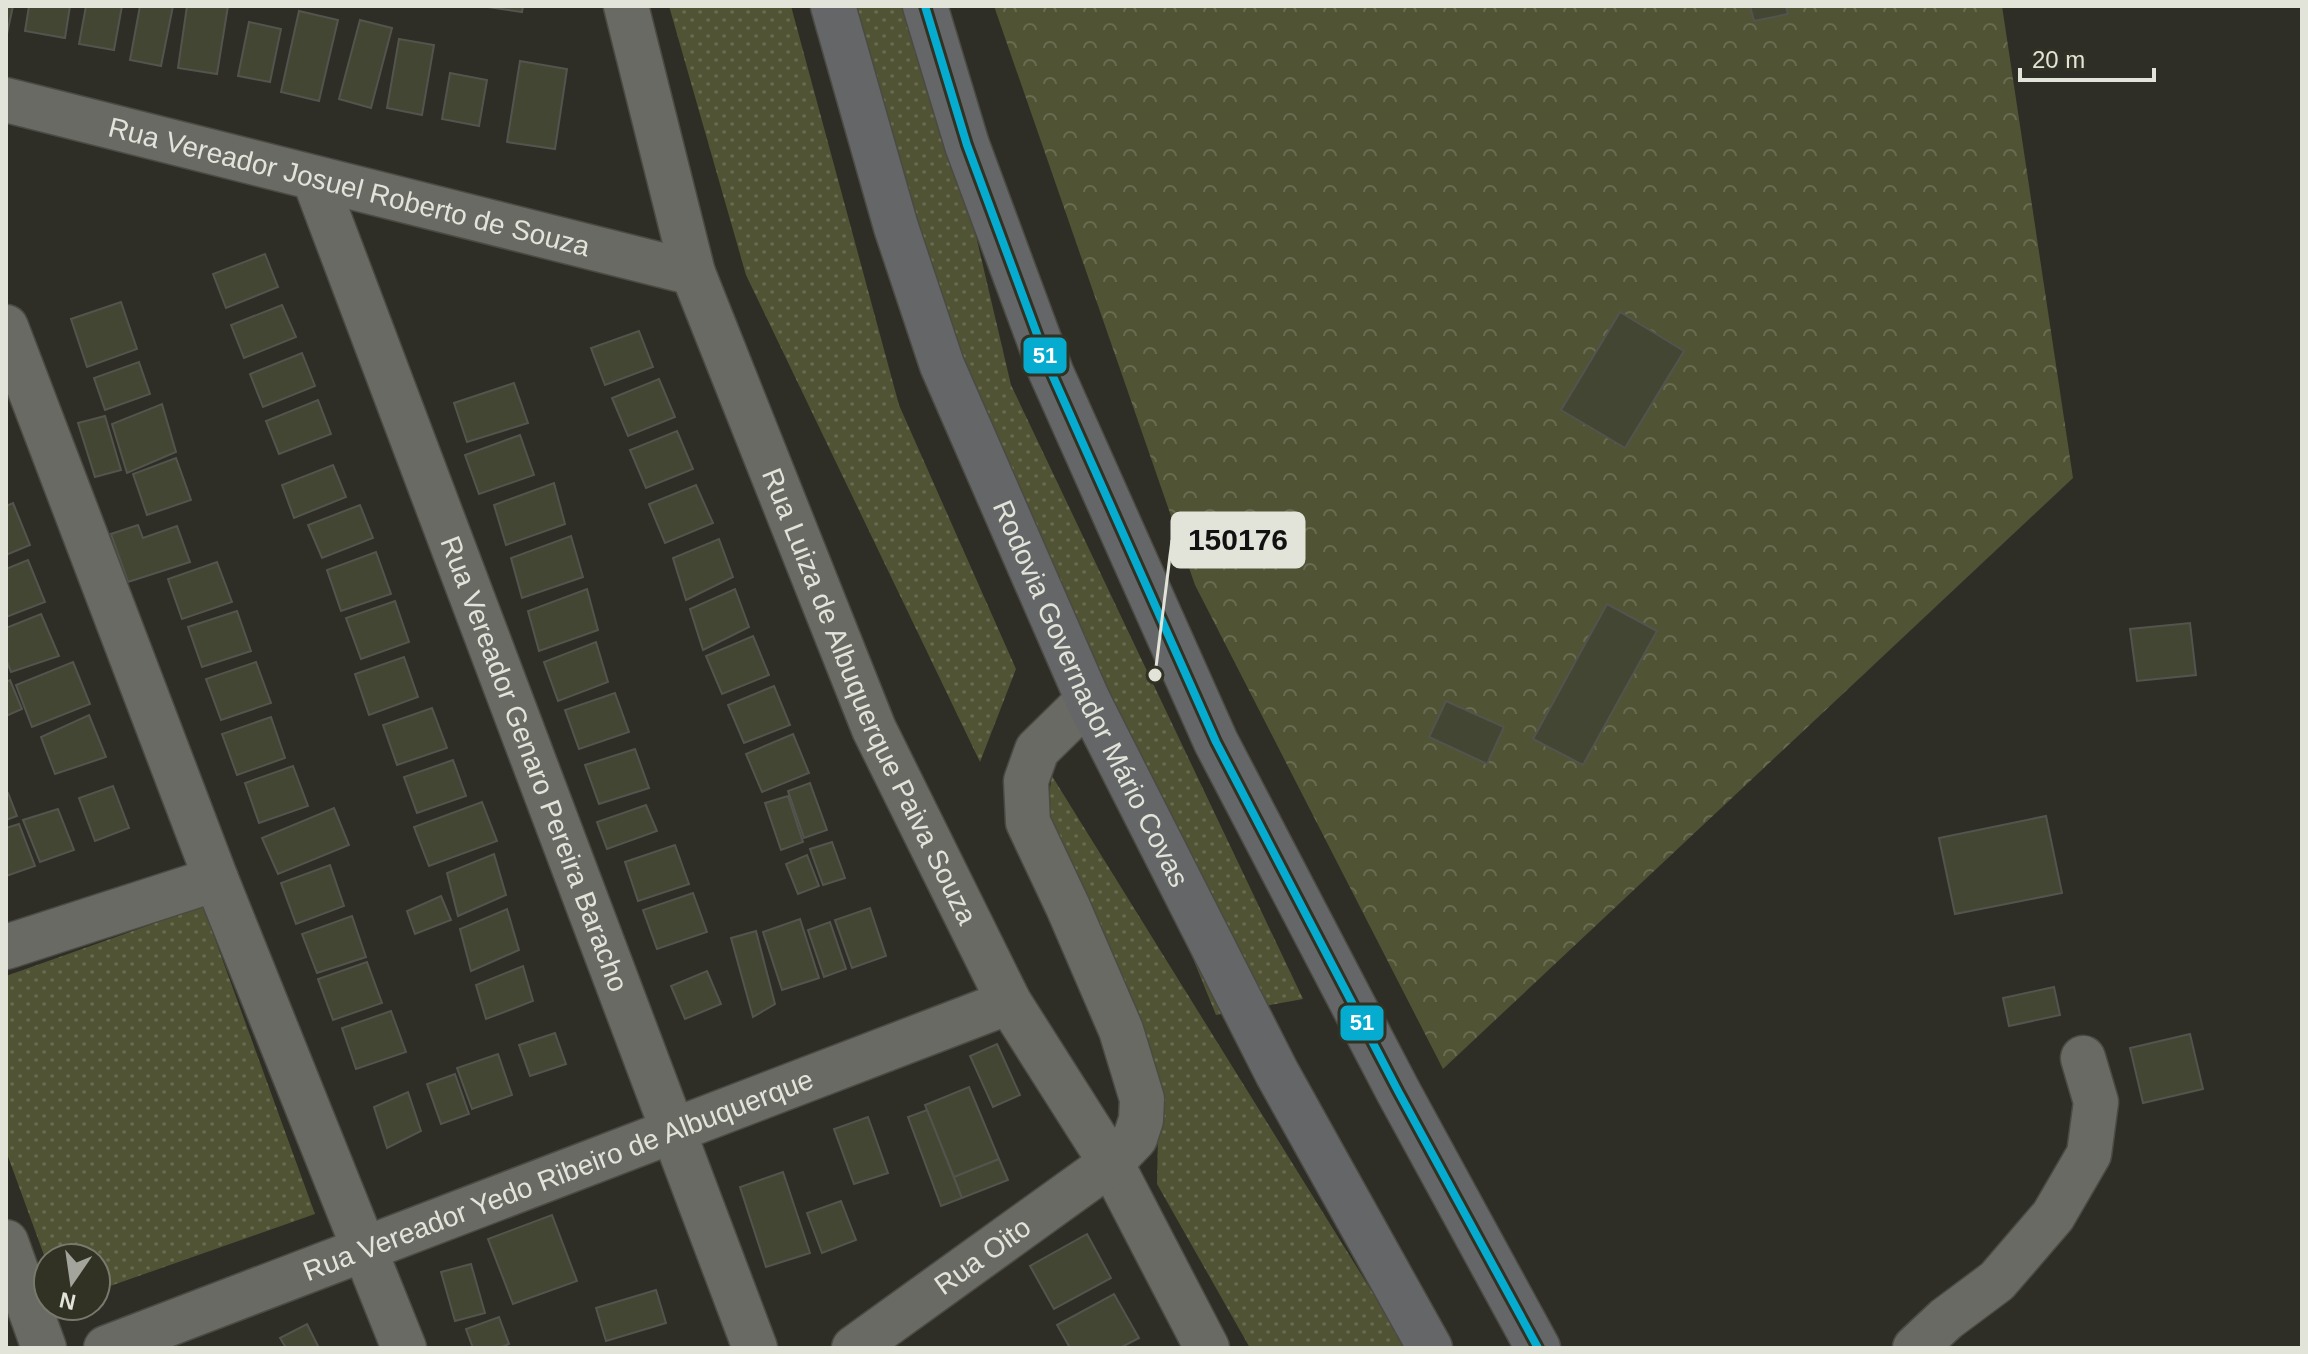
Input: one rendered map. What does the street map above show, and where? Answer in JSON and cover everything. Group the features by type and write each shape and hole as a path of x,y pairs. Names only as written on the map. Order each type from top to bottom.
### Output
{"highway":[{"name":"Rodovia Governador Mário Covas","path":"833,6 896,227 942,365 1088,700 1277,1073 1430,1348"},
{"path":"925,6 967,145 1051,372 1216,742 1383,1063 1538,1348"}],"street":[{"name":"Rua Luiza de Albuquerque Paiva Souza","path":"626,6 693,273 874,729 1009,1002 1111,1163 1207,1348"},
{"name":"Rua Vereador Josuel Roberto de Souza","path":"6,100 693,273"},
{"name":"Rua Vereador Genaro Pereira Baracho","path":"314,178 755,1348"},
{"path":"6,327 216,879 404,1348"},
{"name":"Rua Oito","path":"854,1348 1111,1163 1135,1138 1141,1120 1142,1099 1121,1030 1028,822 1026,781 1037,750 1088,700"},
{"path":"6,947 216,879"},
{"name":"Rua Vereador Yedo Ribeiro de Albuquerque","path":"106,1348 1009,1002"},
{"path":"1915,1348 1946,1319 1997,1281 2053,1216 2089,1154 2096,1102 2083,1058"},
{"path":"6,1242 44,1348"}],"green space":[{"path":"669,6 791,6 899,405 1016,669 980,762 746,275"},
{"path":"837,6 922,6 1011,385 1303,999 1216,1015 1088,701 956,401"},
{"path":"994,6 2002,6 2073,478 1443,1069 1195,585"},
{"path":"1052,776 1407,1348 1250,1348 1157,1184 1159,1081 1046,812"},
{"path":"203,906 315,1214 112,1285 112,1242 39,1242 6,1151 6,976"}],"building":[{"path":"6,6 13,6 7,34 6,34"},
{"path":"29,6 70,6 65,38 25,31"},
{"path":"86,6 122,6 114,50 79,44"},
{"path":"140,6 173,6 161,66 130,60"},
{"path":"187,6 228,6 217,74 178,68"},
{"path":"481,6 523,6 522,12"},
{"path":"1750,6 1786,6 1788,14 1754,21"},
{"path":"299,11 338,20 319,101 281,92"},
{"path":"360,20 392,28 371,108 339,99"},
{"path":"249,22 281,29 270,82 238,76"},
{"path":"399,39 434,45 422,115 387,108"},
{"path":"520,61 567,69 555,149 507,142"},
{"path":"450,73 487,80 479,126 442,119"},
{"path":"265,254 278,287 226,308 213,274"},
{"path":"121,302 137,349 87,367 71,319"},
{"path":"282,305 296,337 244,358 231,325"},
{"path":"1620,312 1684,351 1625,448 1561,410"},
{"path":"639,331 653,367 605,385 591,348"},
{"path":"302,353 315,386 263,407 250,374"},
{"path":"139,362 150,394 105,410 94,378"},
{"path":"659,379 675,417 628,436 612,398"},
{"path":"514,383 528,423 467,442 454,403"},
{"path":"318,400 331,434 279,454 266,421"},
{"path":"162,404 176,452 127,473 112,424"},
{"path":"105,416 121,470 95,477 78,423"},
{"path":"677,431 693,469 646,488 630,450"},
{"path":"520,435 534,475 479,494 465,455"},
{"path":"176,458 191,500 147,515 133,474"},
{"path":"333,465 346,497 294,518 282,485"},
{"path":"554,483 565,524 506,545 494,505"},
{"path":"696,485 713,523 665,543 649,504"},
{"path":"13,503 30,545 6,555 6,506"},
{"path":"360,505 373,538 322,558 308,525"},
{"path":"138,525 143,538 177,526 190,562 128,582 111,534"},
{"path":"571,536 583,577 522,598 511,558"},
{"path":"719,539 733,577 686,600 673,558"},
{"path":"376,552 391,594 341,611 327,570"},
{"path":"28,560 45,602 6,617 6,569"},
{"path":"217,562 232,602 182,619 168,579"},
{"path":"587,589 598,630 539,651 528,611"},
{"path":"735,589 749,627 703,650 690,609"},
{"path":"395,601 409,642 361,659 346,618"},
{"path":"1607,604 1657,631 1583,765 1533,739"},
{"path":"237,611 251,651 202,667 188,627"},
{"path":"41,614 59,656 11,672 6,659 6,628"},
{"path":"2190,623 2196,675 2137,681 2130,629"},
{"path":"753,636 769,675 722,694 706,656"},
{"path":"596,642 608,682 558,701 544,662"},
{"path":"404,657 418,697 369,715 355,674"},
{"path":"73,662 90,704 32,727 16,685"},
{"path":"256,662 271,703 221,720 206,679"},
{"path":"10,680 22,709 6,716 6,682"},
{"path":"774,686 790,725 744,743 728,705"},
{"path":"615,693 629,732 579,749 565,710"},
{"path":"1446,701 1504,727 1487,764 1429,737"},
{"path":"432,708 447,748 397,765 383,725"},
{"path":"89,715 106,757 55,774 41,737"},
{"path":"271,717 285,758 237,775 222,734"},
{"path":"793,734 809,773 762,792 746,754"},
{"path":"635,749 649,788 599,804 585,765"},
{"path":"453,760 466,796 417,813 404,777"},
{"path":"293,766 308,806 259,823 245,783"},
{"path":"810,783 827,830 804,838 788,791"},
{"path":"113,786 129,828 95,841 79,798"},
{"path":"6,793 17,816 6,820"},
{"path":"788,796 803,842 781,850 765,803"},
{"path":"482,802 497,841 429,866 414,827"},
{"path":"646,805 657,831 607,849 597,822"},
{"path":"334,808 349,845 278,874 262,838"},
{"path":"58,809 74,850 40,862 23,820"},
{"path":"2046,816 2062,893 1955,914 1939,838"},
{"path":"19,824 35,866 6,876 6,828"},
{"path":"832,842 845,878 823,885 810,849"},
{"path":"675,845 689,884 638,901 625,862"},
{"path":"494,854 506,895 458,916 447,873"},
{"path":"807,855 819,886 798,894 786,864"},
{"path":"330,865 344,906 296,924 281,883"},
{"path":"693,893 707,932 657,949 643,910"},
{"path":"441,896 451,920 415,934 407,911"},
{"path":"870,908 886,956 852,968 835,920"},
{"path":"507,909 519,950 471,971 460,929"},
{"path":"352,916 366,957 317,973 302,934"},
{"path":"800,919 819,978 782,990 763,932"},
{"path":"830,922 846,969 824,977 808,930"},
{"path":"756,931 775,1004 753,1017 731,938"},
{"path":"367,962 382,1003 333,1020 318,979"},
{"path":"523,966 533,1001 486,1019 476,985"},
{"path":"707,971 721,1004 685,1019 671,986"},
{"path":"2054,987 2060,1015 2009,1026 2003,998"},
{"path":"391,1011 406,1052 356,1069 342,1028"},
{"path":"555,1033 566,1064 530,1076 519,1045"},
{"path":"2190,1034 2203,1089 2143,1103 2130,1048"},
{"path":"997,1044 1020,1095 993,1107 970,1056"},
{"path":"498,1054 512,1095 472,1109 457,1068"},
{"path":"455,1074 469,1114 441,1124 427,1084"},
{"path":"969,1087 999,1159 954,1177 925,1105"},
{"path":"408,1092 421,1131 387,1148 374,1107"},
{"path":"927,1110 962,1198 941,1206 908,1117"},
{"path":"868,1117 888,1173 854,1184 834,1129"},
{"path":"999,1159 1008,1180 962,1198 954,1177"},
{"path":"783,1172 810,1253 766,1267 740,1187"},
{"path":"841,1201 856,1240 822,1253 807,1213"},
{"path":"552,1215 577,1281 513,1304 488,1239"},
{"path":"1087,1234 1111,1278 1054,1309 1030,1266"},
{"path":"471,1264 485,1313 455,1321 441,1272"},
{"path":"656,1290 666,1323 606,1341 596,1308"},
{"path":"1114,1294 1139,1338 1120,1348 1070,1348 1057,1325"},
{"path":"499,1317 509,1344 499,1348 473,1348 466,1329"},
{"path":"307,1324 319,1348 286,1348 280,1338"}],"transit line":[{"name":"51","path":"925,6 967,145 1051,372 1216,742 1398,1091 1538,1348"}],"place":[{"name":"150176","path":"1155,675"}]}
